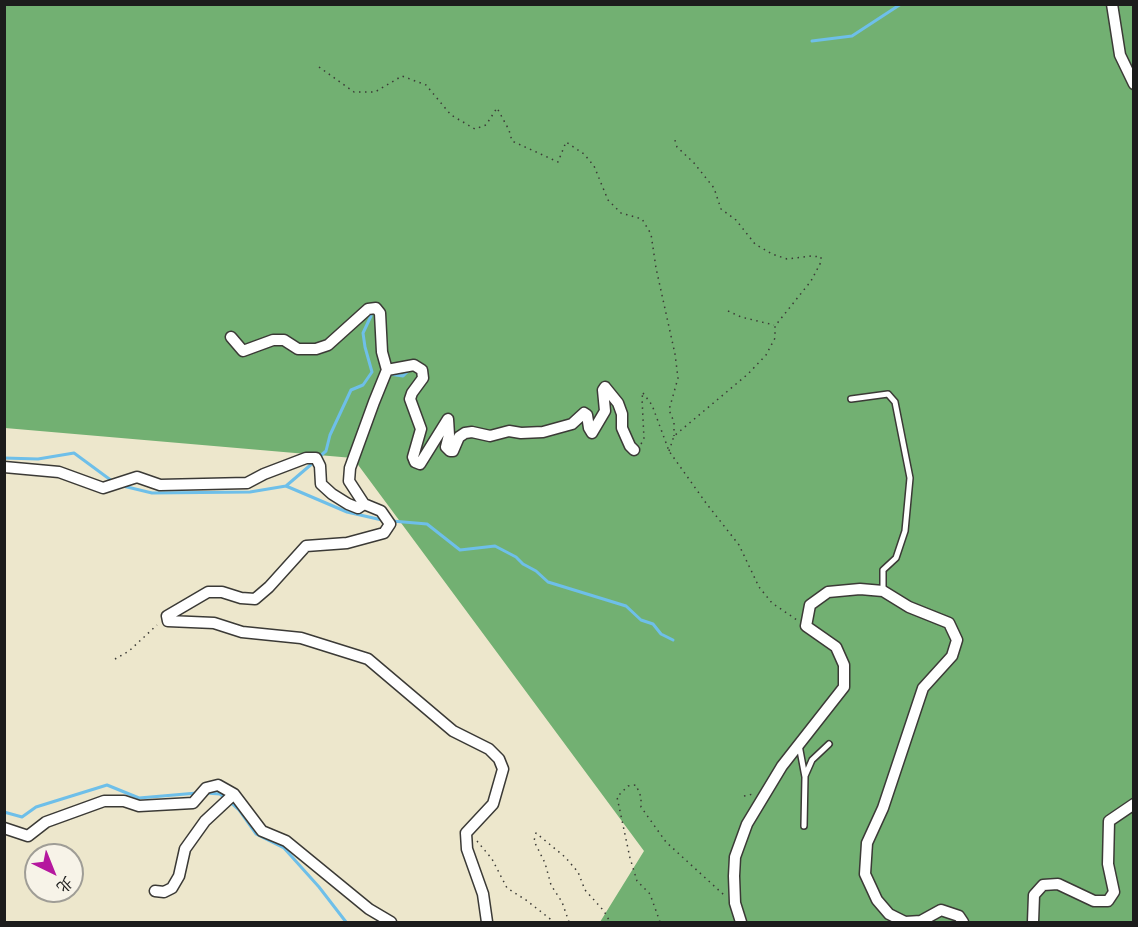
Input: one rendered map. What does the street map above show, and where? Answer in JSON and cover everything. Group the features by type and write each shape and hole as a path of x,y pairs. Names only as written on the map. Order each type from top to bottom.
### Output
{"street":[{"path":"1112,4 1120,55 1134,84"},
{"path":"231,337 243,351 273,340 284,340 298,350 316,349 328,345 368,309 376,308 380,313 382,352 387,370 350,468 349,481 364,504 381,512 390,524 384,533 347,543 306,546 255,599 241,598 222,592 208,592 167,616 168,621 214,623 242,632 301,638 368,659 453,731 489,749 499,759 503,769 493,804 466,833 467,849 483,894 487,922"},
{"path":"387,370 414,365 422,370 423,378 410,399 421,429 413,457 415,462 420,464 447,419 449,435 446,447 450,452 453,451 459,437 465,433 472,432 490,436 509,431 543,432 572,424 584,413 587,415 592,432 605,411 603,390 606,387 618,403 622,428 634,450"},
{"path":"4,467 60,472 103,488 136,477 160,485 246,483 306,458 316,458 320,466 321,484 348,504 358,508 364,504"},
{"path":"741,922 735,903 735,858 747,824 782,765 844,687 844,665 836,647 806,626 810,605 828,592 860,589 883,591 909,607 949,623 957,640 952,656 923,688 883,808 867,843 865,874 877,900 889,914 905,922 921,921 942,910 959,916 963,922"},
{"path":"4,828 28,836 46,822 104,801 123,801 139,806 193,803 206,788 218,785 234,794 262,831 286,841 361,903 391,922"},
{"path":"155,891 164,892 172,888 179,876 185,849 205,821 234,794"},
{"path":"1033,922 1034,896 1043,885 1058,884 1094,901 1108,901 1114,892 1108,864 1109,821 1134,804"}],"lane":[{"path":"851,399 888,394 895,402 910,478 905,531 896,558 883,570 883,591"},
{"path":"799,743 805,777 804,826"},
{"path":"805,777 812,760 829,744"}],"path":[{"path":"319,67 354,92 375,92 402,76 426,85 451,115 475,129 486,125 497,108 509,130 512,141 558,162 566,142 584,154 594,166 608,200 621,213 642,219 651,234 678,378 669,410 674,422 674,436 669,451"},
{"path":"674,137 677,147 694,163 714,188 721,209 736,220 756,244 772,254 787,259 811,256 820,257 821,262 811,281 775,326 775,338 766,355 748,374 674,436"},
{"path":"728,311 775,326"},
{"path":"634,450 645,439 642,398 644,393 652,405 669,451 739,545 759,587 772,603 806,626"},
{"path":"115,658 129,651 167,616"},
{"path":"660,922 650,894 637,881 630,858 618,797 628,786 636,785 641,807 666,842 717,890 735,903"},
{"path":"466,833 478,842 492,859 507,888 554,922"},
{"path":"569,922 534,842 536,833 566,857 578,872 585,890 604,911 610,922"}],"green space":[{"path":"4,5 1133,5 1133,922 600,922 644,851 353,458 5,428"}],"waterway":[{"path":"812,41 852,36 901,4"},
{"path":"319,457 326,451 330,435 351,390 363,385 372,372 363,333 371,316"},
{"path":"389,374 403,376 409,370"},
{"path":"4,458 38,459 74,453 112,481"},
{"path":"286,486 314,462"},
{"path":"123,486 152,493 250,492 286,486 347,512 382,520"},
{"path":"392,521 427,524 460,550 495,546 516,557 548,582 626,606 641,620 653,624 661,634 673,640"},
{"path":"4,812 22,817 36,807 107,785 139,798 197,793"},
{"path":"206,793 220,794 225,798"},
{"path":"230,802 239,810 256,834 284,848 346,922"}]}
